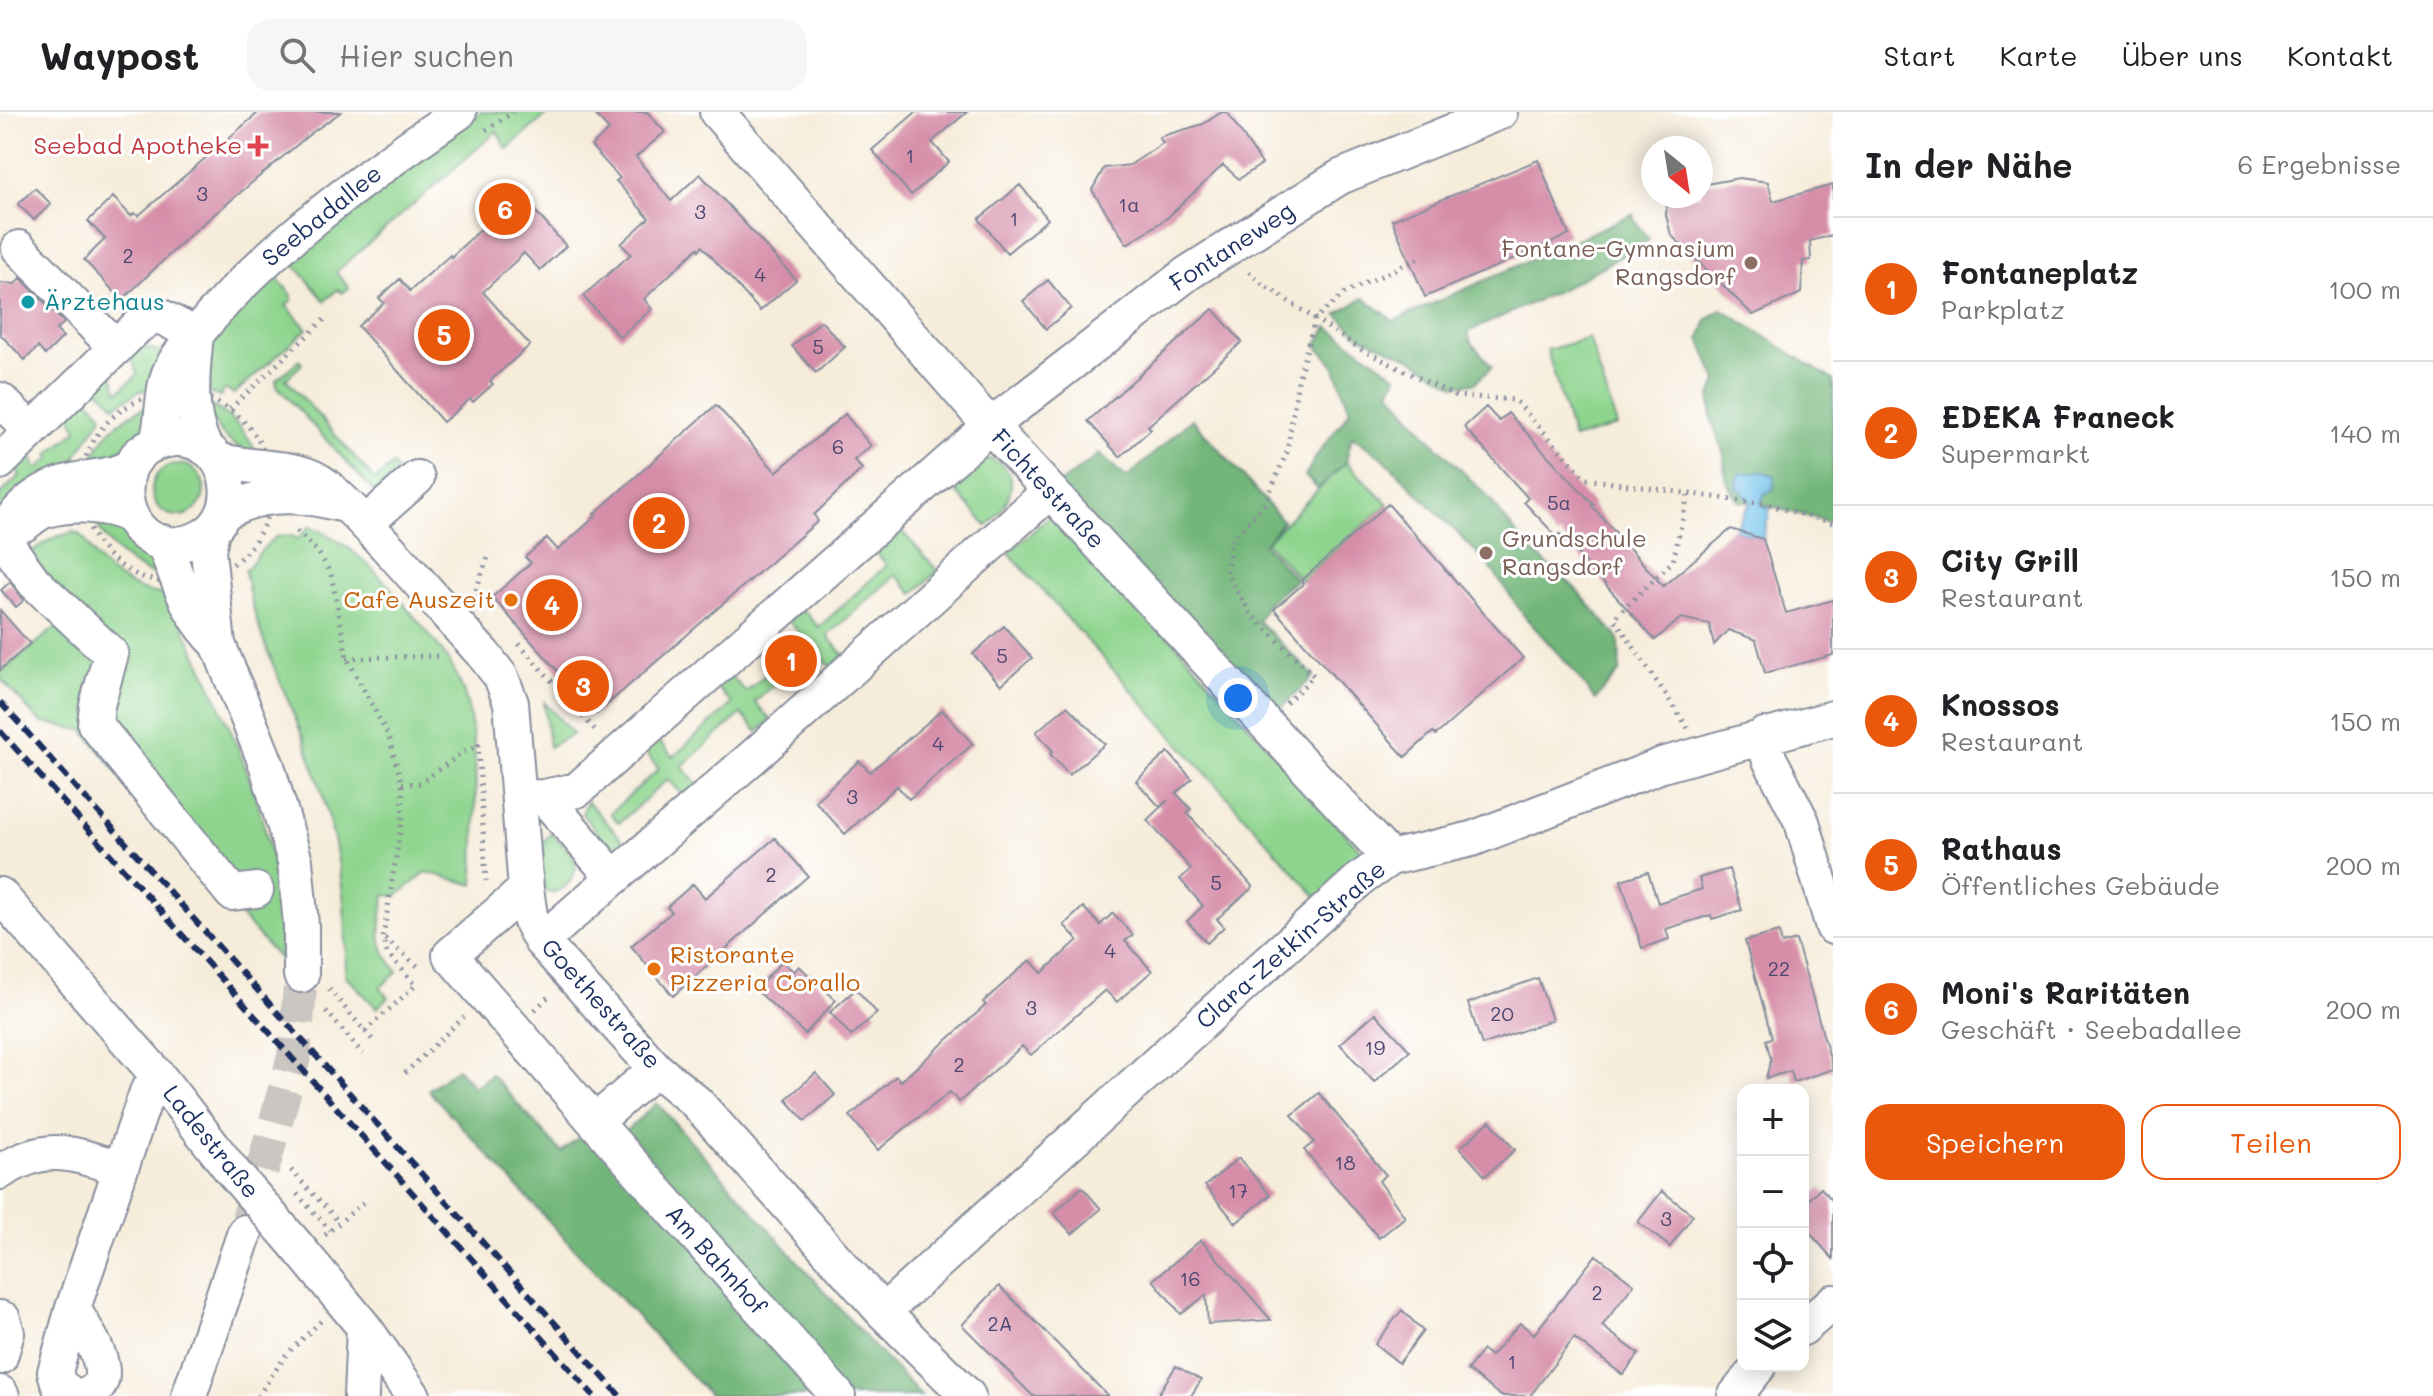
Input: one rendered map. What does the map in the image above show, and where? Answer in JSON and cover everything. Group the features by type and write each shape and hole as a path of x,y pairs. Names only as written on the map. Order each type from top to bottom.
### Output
{"street":[{"name":"Seebadallee","path":"157,442 163,424 168,374 212,314 271,256 396,156 459,112"},
{"name":"Fichtestraße","path":"717,112 990,426 1390,858"},
{"name":"Fontaneweg","path":"532,798 577,790 990,426 1188,273 1340,177 1500,112"},
{"path":"19,248 116,348"},
{"path":"0,462 138,326 156,314 196,335 191,397 195,428 225,472 229,486 208,551 218,644 267,766 295,861 301,925 313,979"},
{"path":"0,400 31,430"},
{"path":"1,537 18,510 43,490 112,474 130,466 146,448 157,442 182,439 212,454"},
{"name":"Goethestraße","path":"212,454 240,466 313,477 331,489 484,655 501,677 511,703 532,798 526,889 531,922 541,941 656,1069 697,1103 883,1312 968,1396"},
{"path":"130,466 124,491 130,516"},
{"path":"1,537 44,510 84,506 113,508 130,516 144,533 163,542 189,543 243,501 270,496 307,497 357,515 417,478"},
{"path":"541,941 754,756 1050,491"},
{"path":"1,537 34,582 111,654 95,724 232,893 256,890"},
{"path":"163,542 188,607 199,625 218,644"},
{"name":"Clara-Zetkin-Straße","path":"883,1312 1360,879 1390,858 1472,839 1662,765 1833,718"},
{"path":"1764,735 1769,758 1802,822 1833,927"},
{"path":"532,798 613,877"},
{"name":"Am Bahnhof","path":"526,889 450,955 838,1396"},
{"name":"Ladestraße","path":"0,895 159,1077 232,1171 354,1315 413,1396"},
{"path":"595,1122 656,1069"},
{"path":"74,1396 63,1391 55,1372 120,1168 147,1092 159,1077"},
{"path":"0,1172 22,1158 64,1151 120,1168"},
{"path":"189,1396 245,1232"},
{"path":"1809,1323 1833,1302"},
{"path":"73,1308 101,1361 103,1373 95,1390 84,1396"},
{"path":"354,1315 361,1396"},
{"path":"0,1318 7,1333 0,1357"},
{"path":"1735,1396 1754,1372"}],"path":[{"path":"1225,250 1261,283 1362,350 1456,396 1515,400 1586,479 1770,505 1833,523"},
{"path":"1265,723 1314,676 1250,613 1227,574 1230,543 1265,503 1287,452 1298,380 1315,319 1345,293 1423,256"},
{"path":"230,409 326,318"},
{"path":"1688,494 1673,561 1614,618 1703,753"},
{"path":"265,522 277,526"},
{"path":"289,529 300,532 318,552 331,574 347,658 389,737 402,784 403,814 383,938 387,953 416,985 364,1032"},
{"path":"484,603 475,593 488,557"},
{"path":"510,634 617,755"},
{"path":"347,658 484,655"},
{"path":"402,784 420,783 478,744 486,743"},
{"path":"478,744 486,881"},
{"path":"313,979 375,1043"},
{"path":"326,1011 363,1054"},
{"path":"405,1073 464,1017"},
{"path":"291,1170 339,1222"},
{"path":"300,1250 365,1201"},
{"path":"308,1204 330,1230"},
{"path":"258,1396 286,1355 316,1325 354,1315"}],"green space":[{"path":"481,112 550,112 507,149 497,131 336,272 349,288 342,293 338,289 325,301 294,264 295,254 401,169"},
{"path":"1633,214 1649,239 1638,247 1560,290 1468,332 1471,342 1492,367 1475,383 1454,385 1414,360 1360,336 1337,314 1364,298 1394,321"},
{"path":"273,273 292,295 292,300 286,305 307,329 234,394 225,389 220,397 209,393 209,363 214,343 237,310"},
{"path":"1722,309 1833,380 1833,523 1761,504 1764,495 1738,487 1751,502 1738,501 1725,477 1724,455 1712,421 1710,398 1717,381 1700,339 1707,320"},
{"path":"1328,327 1397,376 1390,391 1430,439 1487,496 1526,546 1574,587 1619,639 1620,671 1595,700 1573,670 1525,617 1488,564 1384,459 1352,436 1346,462 1318,489 1305,476 1350,411 1334,365 1316,345"},
{"path":"1589,338 1617,426 1573,439 1547,350"},
{"path":"143,347 162,352 157,388 140,391 115,406 95,385 111,371 118,392 137,375 131,354"},
{"path":"299,360 302,364 286,379 375,480 393,465 396,469 396,473 374,492 277,386 276,380"},
{"path":"85,396 102,413 77,454 75,469 0,516 0,495 20,475 15,465 29,450 37,469 51,458 49,454 77,430 69,411"},
{"path":"206,404 223,412 237,424 258,457 240,448 219,431"},
{"path":"150,405 141,433 129,445 91,467 99,445 112,428"},
{"path":"1192,419 1283,521 1264,545 1296,580 1267,603 1258,621 1314,676 1265,723 1056,487 1099,454 1127,478"},
{"path":"986,458 1007,470 1010,479 1008,499 987,526 946,480 977,459"},
{"path":"1346,462 1388,504 1301,581 1266,542"},
{"path":"178,464 196,472 204,490 196,508 178,516 160,508 152,490 160,472"},
{"path":"1056,510 1361,851 1361,859 1321,902 1009,553"},
{"path":"92,516 115,525 135,540 166,578 142,569 122,556"},
{"path":"896,525 938,571 913,594 896,575 827,636 844,655 831,667 814,649 755,702 771,720 758,732 741,714 682,766 698,785 685,797 668,779 619,823 610,813 659,769 644,751 657,739 673,757 732,704 716,686 729,674 746,692 805,639 789,621 802,609 819,627 887,565 871,547"},
{"path":"310,526 337,540 361,558 434,641 460,683 472,729 476,782 474,885 426,872 397,896 385,895 380,936 385,953 398,971 380,988 389,997 377,1008 345,975 345,910 328,813 308,750 259,628 245,571 274,538 289,535 298,539"},
{"path":"74,532 118,578 137,588 168,595 231,731 257,802 276,885 280,960 184,853 83,730 40,722 0,678 0,673 73,613 30,553 53,538"},
{"path":"544,702 573,734 549,747"},
{"path":"587,801 629,847 619,851 611,849 582,814"},
{"path":"551,833 570,852 576,864 568,884 548,893 543,888 540,858 543,845"},
{"path":"457,1068 474,1087 491,1074 561,1152 591,1128 610,1145 657,1103 875,1348 922,1396 710,1396 428,1090"}],"water":[{"path":"1761,471 1775,476 1773,489 1764,495 1761,503 1770,510 1763,539 1734,530 1751,502 1737,487 1739,474"}],"building":[{"path":"259,112 341,112 310,134 192,233 122,300 84,260 105,239 88,221 113,197 131,216 134,213 138,216"},
{"path":"593,112 647,112 665,132 636,157 671,201 700,174 796,280 760,311 702,246 644,299 652,309 620,337 583,296 631,254 621,244 649,218 616,181 620,178 591,146 609,130"},
{"path":"916,112 967,112 932,142 949,162 911,195 872,150"},
{"path":"1227,112 1262,164 1239,179 1223,165 1167,218 1127,244 1092,190 1104,168 1130,165 1163,143 1159,137 1203,124"},
{"path":"1538,160 1569,235 1425,297 1392,220"},
{"path":"1739,178 1768,182 1773,201 1833,185 1833,235 1810,241 1811,260 1803,261 1801,293 1753,315 1671,235 1667,208 1713,208 1713,183"},
{"path":"1020,185 1048,219 1007,253 979,219"},
{"path":"35,188 51,204 34,220 18,204"},
{"path":"519,193 566,246 540,270 524,253 483,292 530,345 490,381 493,384 473,402 470,399 443,422 358,326 384,303 379,298 400,279 410,291"},
{"name":"Ärztehaus","path":"21,278 64,323 56,330 63,337 45,355 38,347 25,360 0,334 0,283 15,284"},
{"path":"1048,280 1071,308 1046,329 1023,301"},
{"path":"1213,309 1242,342 1148,426 1151,429 1120,457 1088,421"},
{"path":"821,321 845,347 816,373 792,346"},
{"path":"716,405 776,472 845,414 871,446 854,460 862,469 814,515 818,521 596,714 492,597 531,563 525,557 547,538 558,550"},
{"path":"1486,407 1499,421 1508,413 1594,505 1663,586 1731,529 1763,539 1786,613 1833,600 1833,655 1765,673 1756,640 1728,630 1714,645 1709,624 1681,618 1655,640 1560,534 1557,537 1524,502 1528,498 1464,427"},
{"path":"1388,504 1523,658 1436,735 1433,732 1405,757 1274,609"},
{"path":"10,582 24,600 16,607 1,590"},
{"path":"0,610 30,644 0,670"},
{"path":"1004,626 1032,658 1001,685 973,654"},
{"path":"1067,706 1105,744 1069,775 1036,732"},
{"path":"942,710 973,744 909,799 897,786 845,834 815,801 859,761 870,772"},
{"path":"1168,752 1192,779 1176,793 1191,809 1187,813 1253,887 1217,919 1224,927 1207,943 1187,921 1203,906 1180,879 1191,869 1147,820 1168,800 1160,807 1136,781"},
{"path":"775,838 808,876 673,996 631,946 672,912 667,907 693,884 705,898"},
{"path":"1729,869 1742,910 1712,919 1711,915 1666,929 1669,939 1642,948 1621,880 1648,872 1658,903 1702,889 1699,878"},
{"path":"1083,907 1100,925 1113,913 1133,935 1125,941 1152,971 1117,1002 1105,990 1031,1055 1022,1046 959,1102 950,1092 878,1150 850,1116 896,1076 901,1081 986,1005 983,1002 1030,960 1042,973 1078,940 1064,925"},
{"path":"1779,932 1782,944 1796,940 1833,1069 1794,1082 1791,1071 1766,1078 1771,1059 1766,1040 1772,1038 1745,941"},
{"path":"782,961 794,972 799,966 836,1000 805,1034 756,990"},
{"path":"1538,978 1552,1020 1482,1045 1468,1003"},
{"path":"856,989 877,1013 851,1036 830,1012"},
{"path":"1375,1013 1410,1051 1374,1082 1340,1044"},
{"path":"816,1073 835,1095 805,1121 786,1099"},
{"path":"1319,1093 1386,1175 1379,1181 1405,1217 1379,1238 1304,1150 1314,1142 1292,1115"},
{"path":"1490,1121 1515,1150 1485,1176 1460,1148"},
{"path":"1239,1158 1270,1195 1236,1223 1205,1186"},
{"path":"1082,1187 1101,1209 1072,1234 1054,1213"},
{"path":"1821,1188 1833,1201 1833,1259 1809,1232 1809,1199"},
{"path":"1662,1191 1693,1215 1670,1247 1638,1222"},
{"path":"1201,1240 1271,1320 1208,1324 1206,1295 1181,1314 1153,1280"},
{"path":"1596,1255 1634,1284 1602,1326 1639,1354 1623,1375 1574,1338 1530,1396 1501,1396 1467,1370 1483,1350 1491,1356 1520,1323 1534,1334"},
{"path":"999,1286 1108,1396 1033,1396 962,1325"},
{"path":"1402,1310 1423,1331 1399,1363 1375,1344"},
{"path":"1176,1366 1201,1380 1191,1396 1157,1396"}],"tunnel":[{"path":"248,1220 294,1057 301,975"}],"railway":[{"path":"0,702 620,1396"},
{"path":"0,731 594,1396"}],"place":[{"name":"Seebad Apotheke","path":"258,146"},
{"name":"Moni's Raritäten","path":"505,209"},
{"name":"Fontane-Gymnasium Rangsdorf","path":"1751,263"},
{"name":"Ärztehaus","path":"28,302"},
{"name":"Rathaus","path":"444,335"},
{"name":"EDEKA Franeck","path":"659,523"},
{"name":"Grundschule Rangsdorf","path":"1486,553"},
{"name":"Cafe Auszeit","path":"511,600"},
{"name":"Knossos","path":"552,605"},
{"name":"Fontaneplatz","path":"791,661"},
{"name":"City Grill","path":"583,686"},
{"name":"Ristorante Pizzeria Corallo","path":"654,969"}]}
